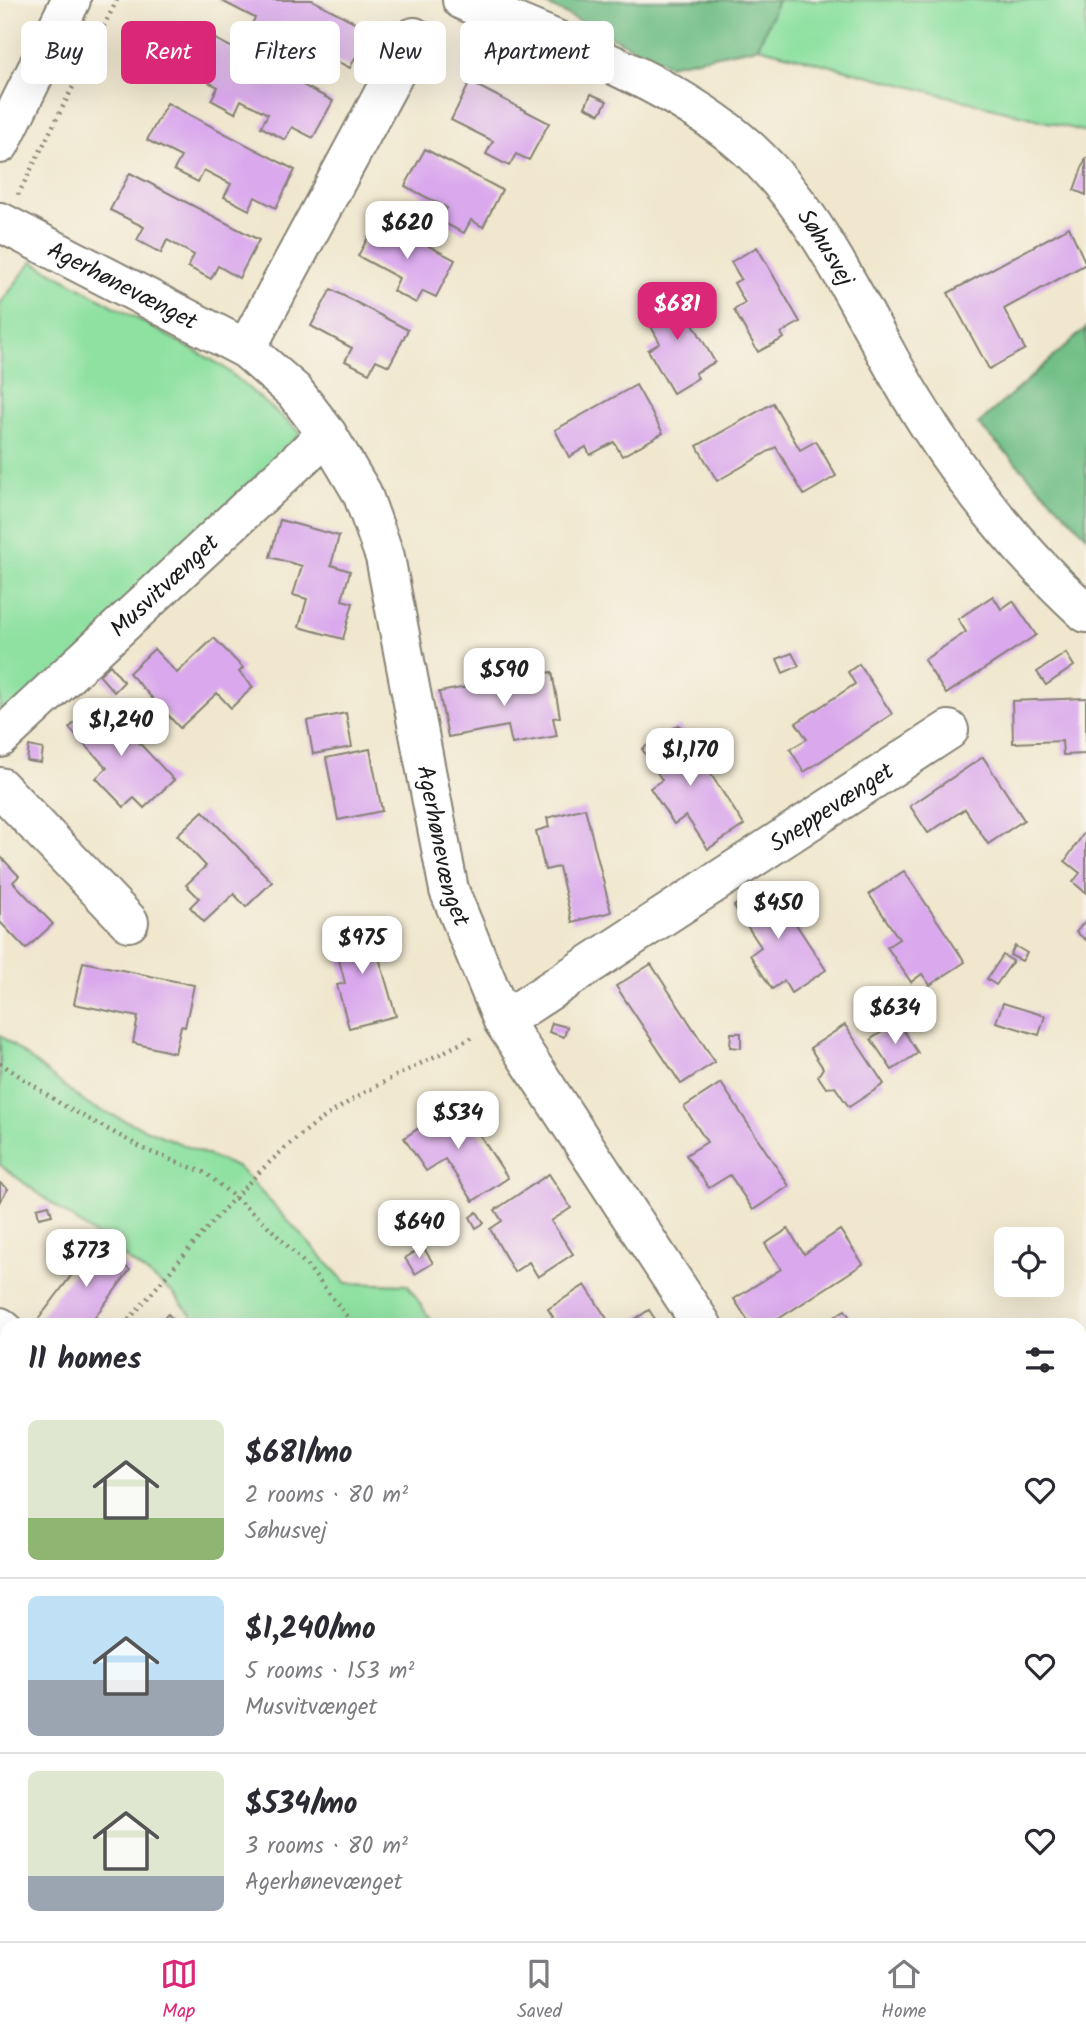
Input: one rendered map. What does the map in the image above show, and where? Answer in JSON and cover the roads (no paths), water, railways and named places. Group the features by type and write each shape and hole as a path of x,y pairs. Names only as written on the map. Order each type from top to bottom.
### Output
{"street":[{"path":"0,144 71,0"},
{"name":"Søhusvej","path":"462,0 629,74 736,137 778,179 818,234 911,397 964,477 1005,527 1086,613"},
{"path":"246,349 389,84"},
{"name":"Agerhønevænget","path":"2,223 246,349 294,391 327,433 362,493 385,557 449,890 503,1021 697,1318"},
{"name":"Musvitvænget","path":"0,738 327,433"},
{"name":"Sneppevænget","path":"503,1021 949,730"},
{"path":"0,787 128,922"}]}
